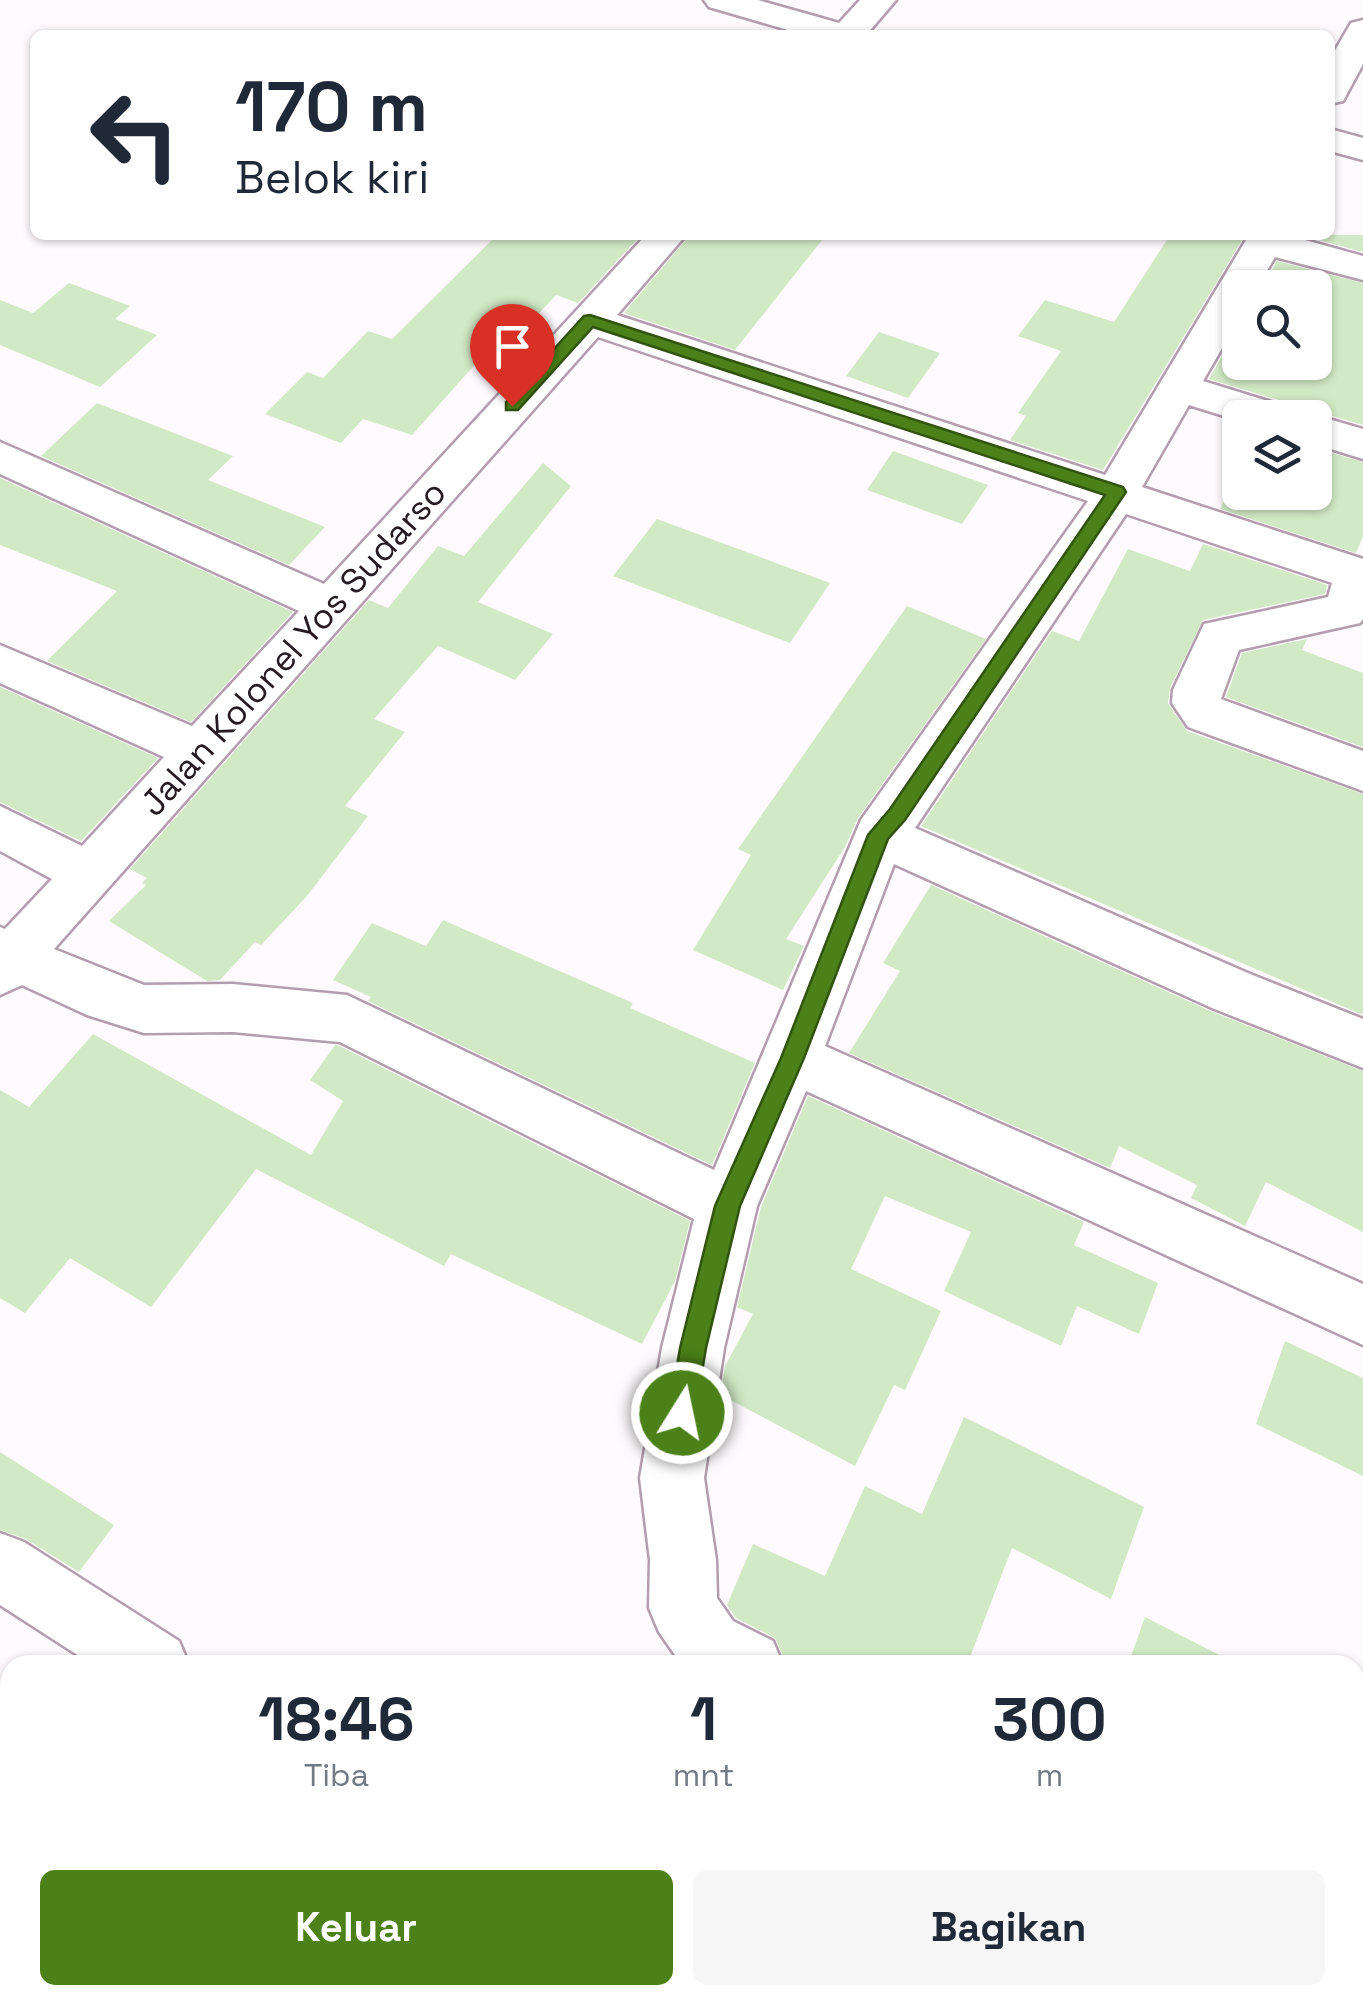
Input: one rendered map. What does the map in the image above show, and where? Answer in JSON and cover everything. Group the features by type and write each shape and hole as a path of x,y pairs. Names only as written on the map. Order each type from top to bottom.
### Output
{"street":[{"path":"721,0 827,30"},
{"path":"850,30 879,0"},
{"path":"1335,85 1357,51"},
{"path":"1335,142 1363,150"},
{"name":"Jalan Kolonel Yos Sudarso","path":"5,959 88,874 662,240"},
{"path":"727,1655 709,1646 683,1608 683,1560 672,1478 693,1348 727,1206 792,1058 879,835 898,814 1116,492 1266,240"},
{"path":"1270,240 1363,268"},
{"path":"590,320 1360,575 1351,602 1342,611 1221,636 1197,690 1196,703 1205,714 1363,772"},
{"path":"1181,388 1222,401"},
{"path":"1332,435 1363,444"},
{"path":"0,457 331,606"},
{"path":"0,662 200,751"},
{"path":"0,826 88,874"},
{"path":"879,835 1363,1044"},
{"path":"5,959 144,1010 233,1008 347,1019 727,1206"},
{"path":"792,1058 1363,1315"},
{"path":"0,1566 139,1655"}],"building":[{"path":"1335,235 1363,235 1363,252 1319,240 1335,240"},
{"path":"492,240 636,240 578,303 556,295 499,356 487,351 412,435 363,419 341,443 265,414 307,372 323,378 368,331 392,339"},
{"path":"686,240 822,240 735,350 624,313"},
{"path":"1167,240 1242,240 1103,470 1010,440 1026,416 1018,413 1061,351 1018,336 1045,300 1114,322"},
{"path":"1277,261 1312,270 1272,270"},
{"path":"1332,275 1363,283 1363,425 1332,416 1332,400 1279,400 1209,379 1222,356 1222,380 1332,380"},
{"path":"69,283 130,306 115,319 157,335 100,387 0,345 0,300 33,313"},
{"path":"879,332 940,353 908,398 846,376"},
{"path":"97,403 233,456 208,480 325,527 289,565 41,456"},
{"path":"893,451 988,485 962,524 867,490"},
{"path":"1332,453 1363,462 1363,536 1356,553 1223,510 1332,510"},
{"path":"543,463 571,486 478,602 553,634 515,680 438,646 374,719 405,732 345,806 368,816 307,896 261,945 255,942 220,980 207,981 109,921 146,885 142,883 147,878 130,869 369,600 388,608 438,546 464,556"},
{"path":"0,478 293,612 191,722 47,661 117,591 0,545"},
{"path":"657,519 830,583 790,643 613,576"},
{"path":"1203,544 1327,585 1325,594 1203,620 1170,688 1168,703 1187,731 1363,794 1363,1015 921,826 1052,631 1079,641 1128,549 1190,571"},
{"path":"907,606 986,639 858,818 845,847 786,939 804,946 783,990 693,950 751,855 738,849"},
{"path":"1307,639 1302,650 1363,673 1363,747 1226,697 1242,653"},
{"path":"0,687 158,758 81,841 0,802"},
{"path":"931,885 1210,1011 1363,1071 1363,1232 1266,1182 1245,1226 1191,1198 1197,1185 1119,1146 1110,1168 849,1053 900,971 883,963"},
{"path":"443,920 633,1003 630,1008 755,1063 712,1165 368,1001 371,997 333,980 372,923 426,946"},
{"path":"93,1034 311,1155 343,1101 310,1080 335,1045 339,1046 690,1221 675,1281 642,1344 451,1254 444,1266 256,1169 151,1307 70,1258 25,1313 0,1298 0,1090 29,1107"},
{"path":"808,1096 1084,1222 1074,1245 1158,1283 1139,1334 1077,1306 1061,1346 944,1291 971,1232 885,1196 851,1269 941,1311 905,1390 894,1385 855,1466 721,1395 725,1366 753,1314 737,1307 761,1207"},
{"path":"1285,1341 1363,1378 1363,1476 1256,1424"},
{"path":"964,1417 1144,1507 1111,1599 1012,1548 971,1655 783,1655 775,1638 736,1618 727,1605 753,1544 825,1576 865,1486 922,1514"},
{"path":"0,1452 114,1525 79,1572 26,1539 0,1530"},
{"path":"1145,1617 1219,1655 1132,1655"}],"route":[{"path":"512,406 590,320 1116,492 898,814 879,835 792,1058 727,1206 693,1348 682,1413"}]}
